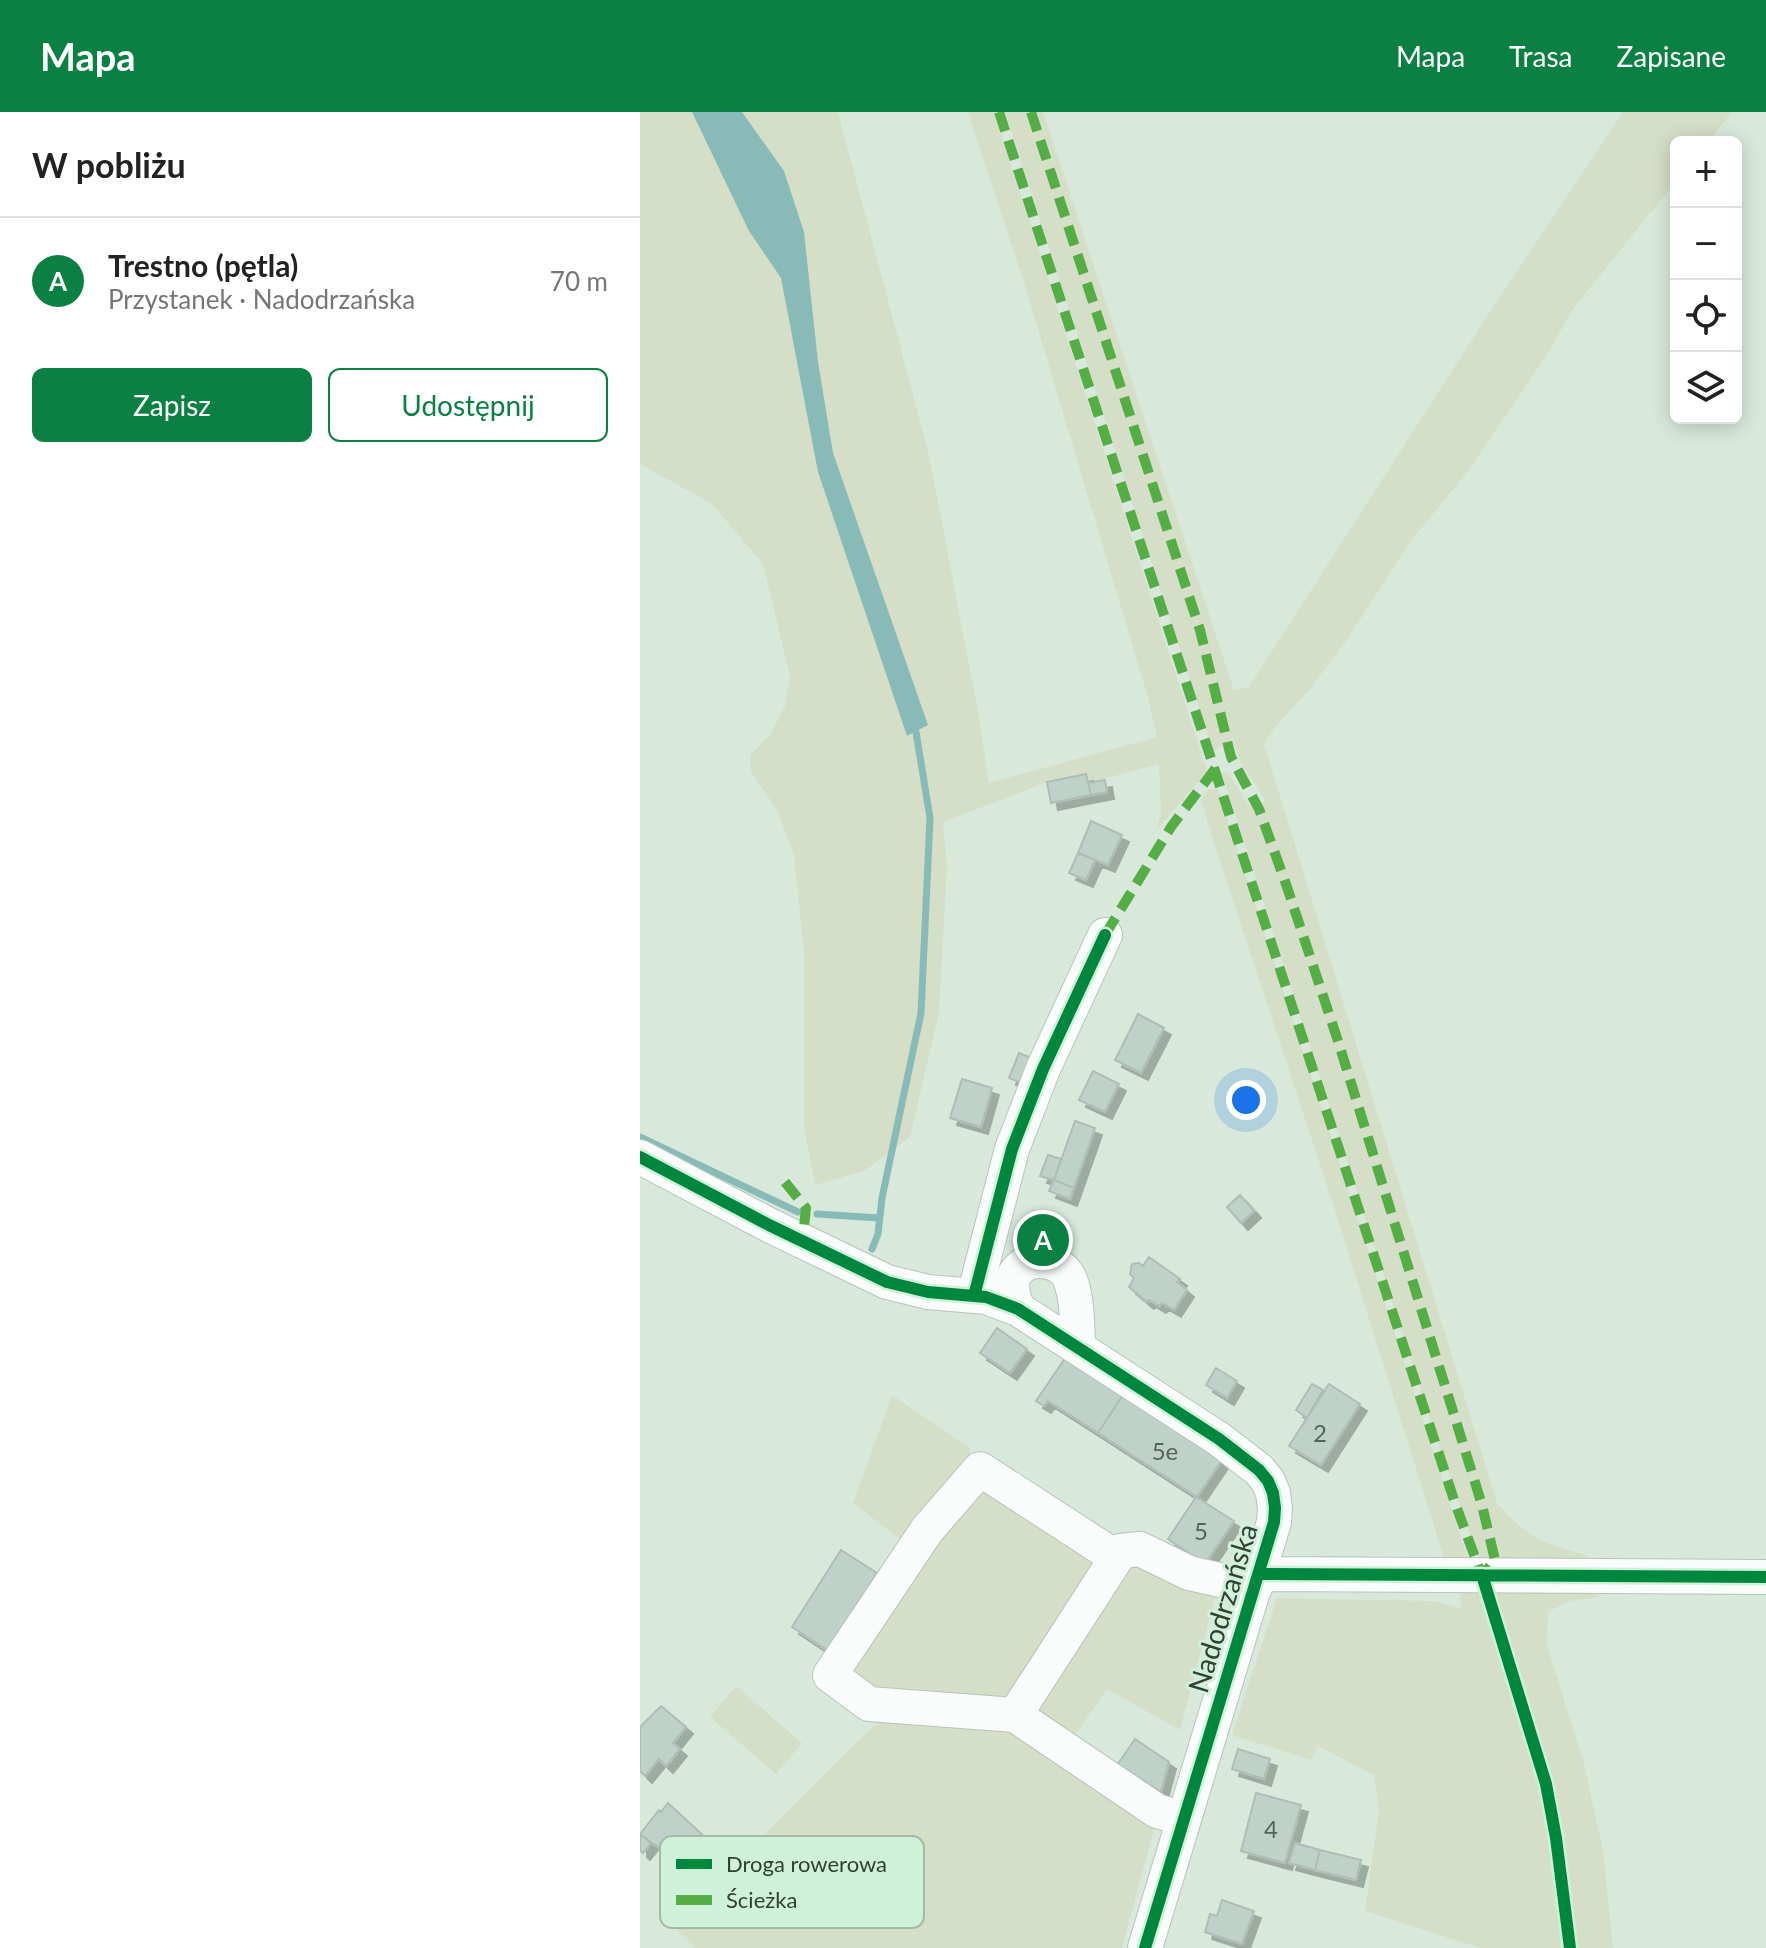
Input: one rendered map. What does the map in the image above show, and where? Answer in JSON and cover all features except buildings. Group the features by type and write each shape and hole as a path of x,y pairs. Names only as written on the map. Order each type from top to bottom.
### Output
{"street":[{"path":"974,1296 1012,1149 1043,1069 1105,935"},
{"name":"Nadodrzańska","path":"640,1157 769,1225 887,1282 928,1292 986,1297 1018,1309 1219,1439 1264,1475 1273,1493 1275,1508 1257,1581 1145,1948"},
{"path":"987,1241 1033,1261 1052,1262 1067,1273 1073,1294 1078,1346"},
{"path":"1018,1309 1013,1297 1014,1277 1018,1270 1033,1261"},
{"path":"1117,1558 980,1469 927,1530 830,1675 869,1704 1015,1715 1157,1811 1184,1819"},
{"path":"1015,1715 1121,1551 1140,1549 1189,1573 1257,1581 1766,1577"}],"green space":[{"path":"640,112 838,112 929,455 989,783 1157,737 1147,694 1023,279 968,112 994,112 1207,771 1156,831 1161,812 1159,764 1088,783 1086,774 1047,782 943,822 947,866 939,1013 910,1137 864,1171 815,1185 804,1127 804,953 794,855 777,810 751,772 750,755 770,735 785,706 790,676 763,564 712,504 640,464"},
{"path":"1005,112 1043,112 1234,690 1249,687 1493,307 1623,112 1732,112 1713,136 1670,136 1670,188 1572,310 1548,353 1468,471 1410,542 1346,641 1264,744 1497,1503 1527,1532 1547,1543 1587,1555 1589,1563 1480,1564 1433,1429 1222,773 1227,772 1249,805 1266,801 1238,758 1233,738 1213,751"},
{"path":"1209,789 1218,789 1470,1565 1446,1564 1333,1204 1207,821 1201,799"},
{"path":"892,1395 970,1448 969,1468 905,1543 853,1503"},
{"path":"979,1485 1106,1555 1011,1700 873,1696 849,1676 922,1548"},
{"path":"1133,1560 1217,1590 1180,1730 1107,1689 1069,1744 1030,1703"},
{"path":"1460,1586 1481,1586 1541,1793 1564,1948 1480,1948 1365,1911 1379,1810 1374,1775 1318,1746 1311,1760 1232,1735 1277,1598 1434,1601 1461,1608"},
{"path":"1580,1586 1600,1597 1569,1601 1548,1612 1547,1646 1584,1763 1603,1851 1613,1948 1576,1948 1559,1819 1494,1591"},
{"path":"736,1686 802,1743 776,1774 710,1717"},
{"path":"886,1716 1010,1722 1157,1817 1122,1948 695,1948 675,1928 924,1928 924,1836 763,1836"}],"water":[{"path":"692,112 742,112 784,171 804,232 818,362 833,453 928,725 907,736 818,472 781,278 749,231"}],"waterway":[{"path":"872,1249 878,1234 882,1198 921,1013 930,818 916,732"},
{"path":"640,1137 798,1212"},
{"path":"817,1214 879,1218"}],"marked path":[{"path":"999,112 1455,1503 1483,1579"},
{"path":"1031,112 1200,630 1231,757 1259,809 1287,887 1482,1505 1495,1560 1482,1575"},
{"path":"1105,935 1171,827 1218,765"},
{"path":"785,1182 806,1208 804,1227 798,1238"}],"cycle path":[{"path":"974,1296 1012,1149 1043,1069 1105,935"},
{"path":"640,1157 769,1225 887,1282 928,1292 986,1297 1018,1309 1219,1439 1259,1470 1268,1481 1273,1493 1274,1522 1145,1948"},
{"path":"1259,1574 1766,1577"},
{"path":"1482,1575 1546,1784 1570,1948"}],"place":[{"name":"Trestno (pętla)","path":"1043,1240"}]}
